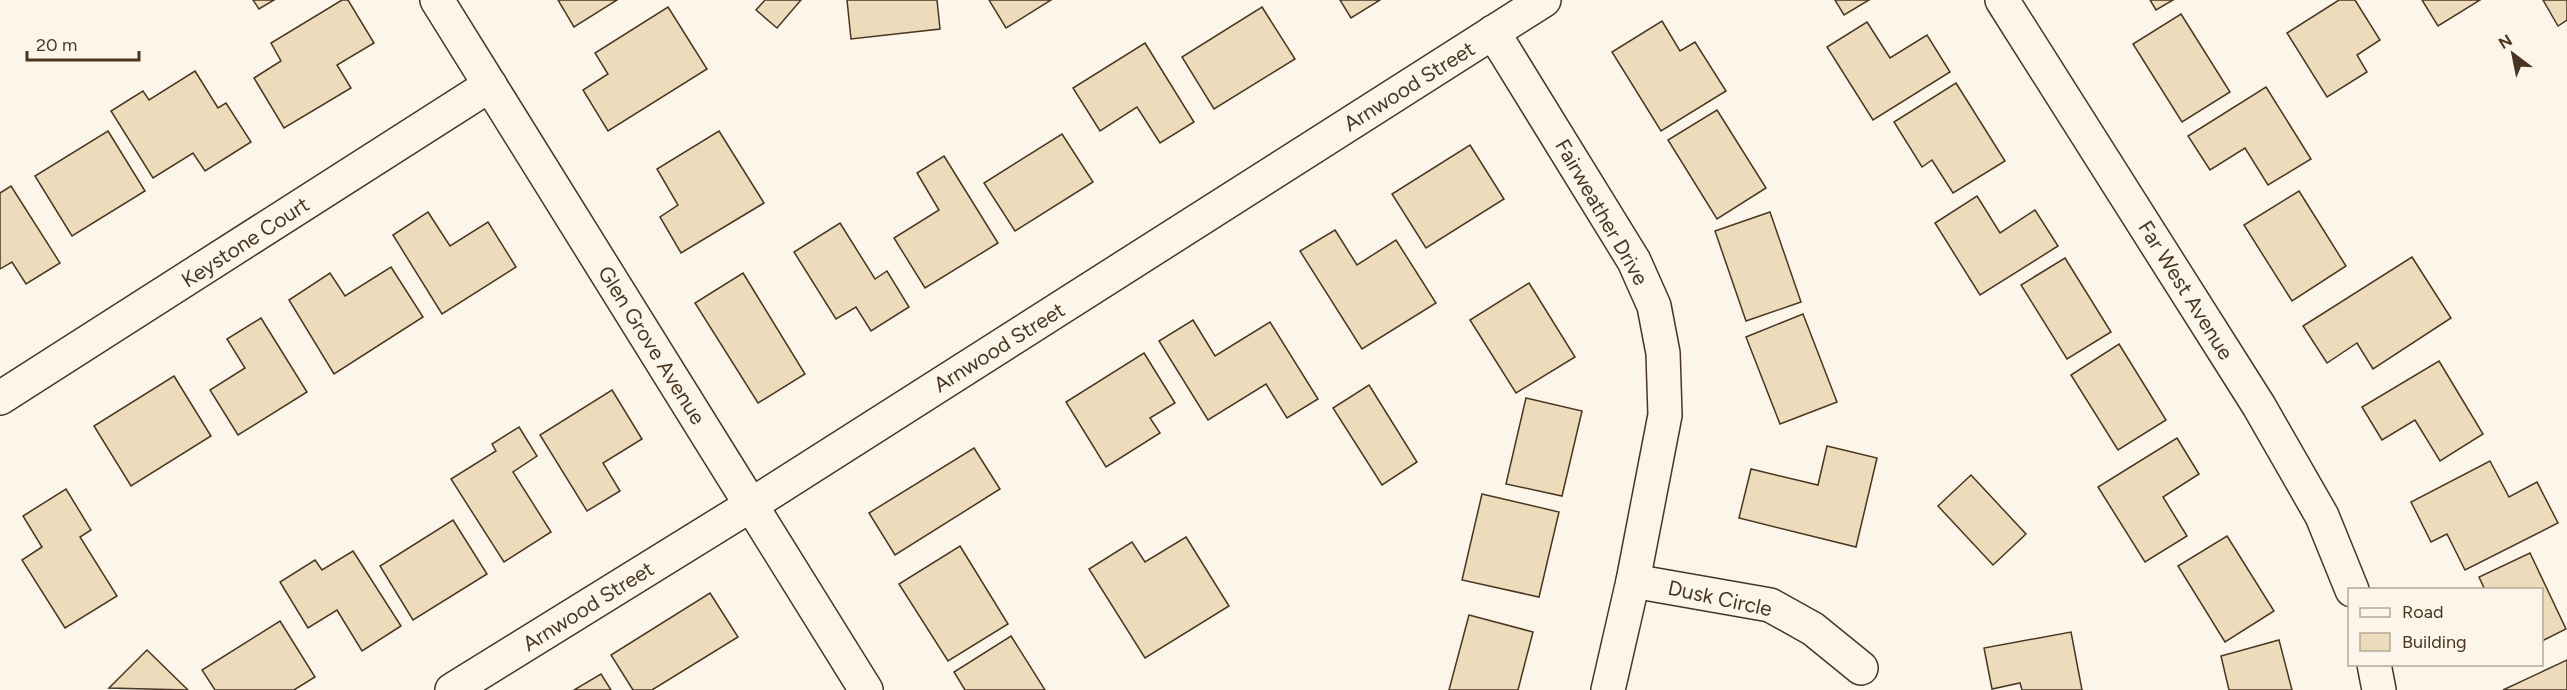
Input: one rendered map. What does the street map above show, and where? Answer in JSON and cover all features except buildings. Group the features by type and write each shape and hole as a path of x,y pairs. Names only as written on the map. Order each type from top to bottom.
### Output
{"street":[{"name":"Glen Grove Avenue","path":"437,0 866,690"},
{"name":"Arnwood Street","path":"452,690 751,505 1544,0"},
{"name":"Far West Avenue","path":"2002,0 2259,406 2322,516 2351,588"},
{"name":"Fairweather Drive","path":"1493,33 1634,261 1654,306 1663,353 1665,415 1633,581 1608,690"},
{"name":"Keystone Court","path":"0,398 490,85"},
{"name":"Dusk Circle","path":"1633,581 1770,605 1813,629 1861,668"},
{"path":"2374,666 2379,690"}]}
